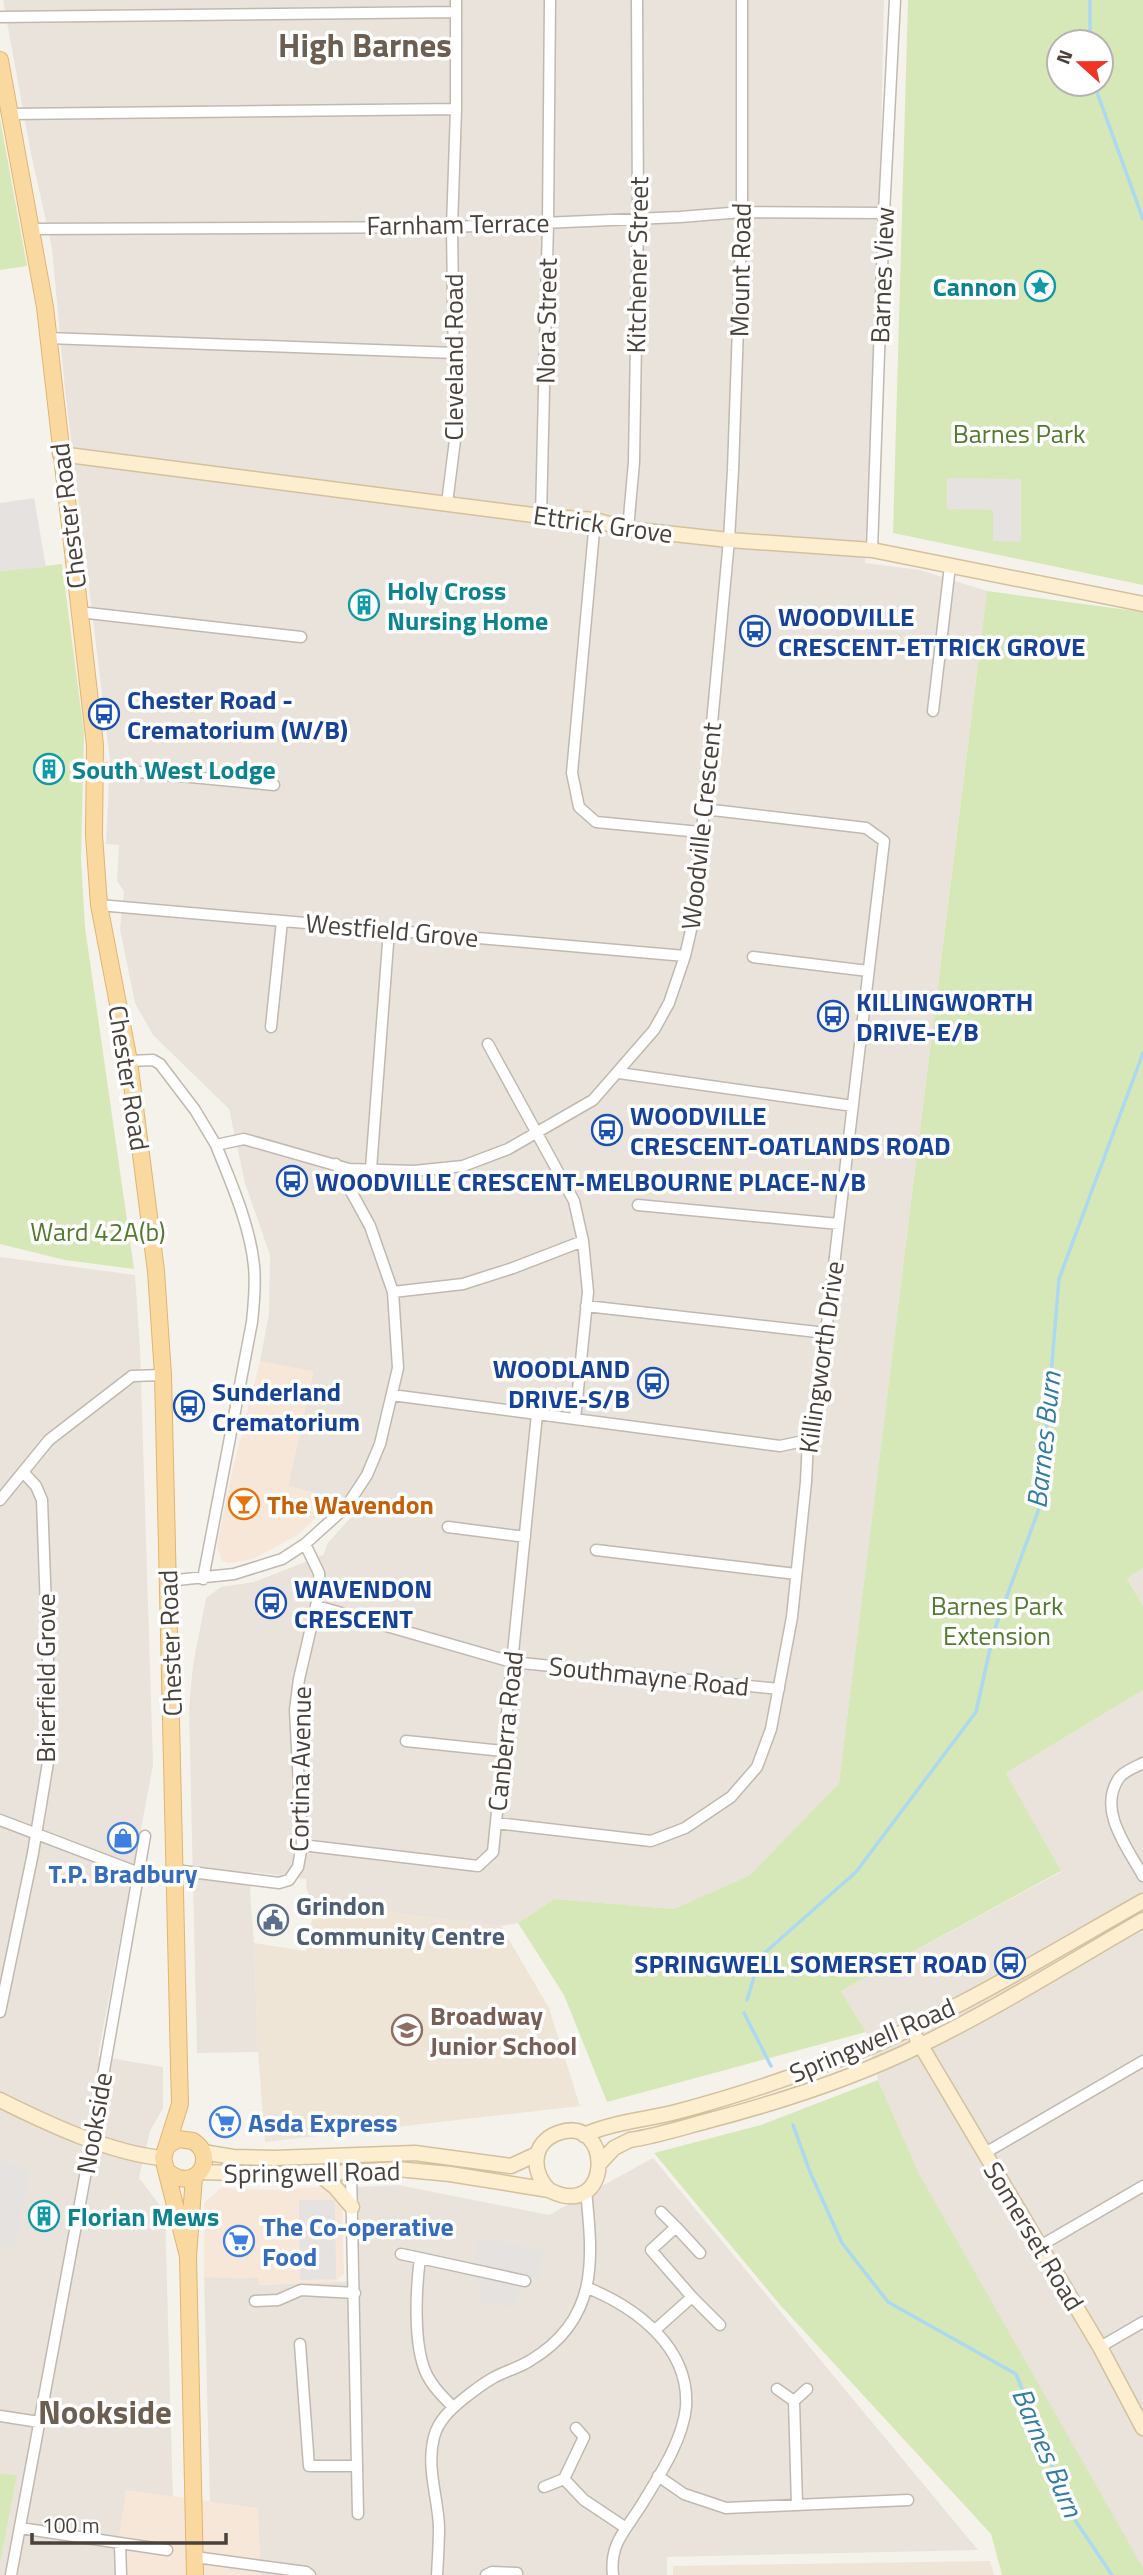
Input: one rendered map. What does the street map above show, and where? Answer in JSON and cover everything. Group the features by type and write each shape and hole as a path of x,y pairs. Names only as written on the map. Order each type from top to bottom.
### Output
{"main road":[{"name":"Chester Road","path":"0,60 32,229 48,338 96,768 94,845 99,905 129,1061 156,1272 163,1375 167,1581 172,1673 180,2104 166,2158"},
{"name":"Ettrick Grove","path":"60,454 541,516 595,520 628,529 729,540 872,550 1143,604"},
{"name":"Springwell Road","path":"198,2146 233,2157 415,2153 511,2166 537,2154 547,2139 561,2132 584,2135 603,2126 673,2112 834,2061 912,2027 975,1995 1143,1901"},
{"name":"Springwell Road","path":"197,2175 320,2175 409,2170 549,2190 558,2195 569,2196 586,2191 596,2180 600,2163 614,2148 630,2140 731,2115 793,2096 921,2045 1143,1920"},
{"name":"Somerset Road","path":"912,2027 1100,2347 1143,2428"},
{"path":"0,2101 50,2124 128,2152 166,2158 181,2180 197,2175"},
{"name":"Chester Road","path":"180,2104 198,2146"},
{"path":"584,2135 597,2150 600,2163"},
{"path":"188,2256 166,2158 178,2139 198,2146 204,2162 197,2175 188,2256 195,2575"},
{"path":"537,2154 537,2175 549,2190"},
{"path":"320,2175 335,2187 352,2207"}],"street":[{"name":"Nora Street","path":"541,516 550,0"},
{"name":"Kitchener Street","path":"628,529 634,462 638,0"},
{"name":"Mount Road","path":"729,540 742,212 742,0"},
{"name":"Barnes View","path":"872,550 895,0"},
{"path":"0,17 456,6"},
{"name":"Cleveland Road","path":"447,503 455,440 453,227 456,6"},
{"path":"10,114 456,109"},
{"name":"Farnham Terrace","path":"32,229 453,227 742,212 884,213"},
{"path":"48,338 455,353"},
{"path":"595,520 572,773 579,807 596,822 701,832"},
{"name":"Woodville Crescent","path":"216,1145 244,1139 349,1169 414,1171 463,1166 508,1149 536,1134 593,1100 620,1073 654,1030 669,1003 685,956 694,917 729,540"},
{"path":"933,711 950,566"},
{"path":"79,611 301,637"},
{"path":"96,768 274,785"},
{"name":"Killingworth Drive","path":"496,1823 651,1841 685,1828 731,1797 757,1767 771,1729 792,1617 808,1440 817,1409 884,841 866,828 704,809"},
{"name":"Westfield Grove","path":"99,905 685,956"},
{"path":"271,1027 282,921"},
{"path":"370,1169 388,930"},
{"path":"753,957 868,971"},
{"path":"488,1044 574,1201 583,1241 587,1292 575,1419"},
{"path":"129,1061 153,1060 160,1064 195,1110 216,1145 234,1190 254,1266 253,1322 204,1578"},
{"path":"620,1073 853,1106"},
{"path":"167,1581 204,1578 258,1568 282,1559 305,1544 346,1507 367,1475 380,1444 398,1368 393,1292 370,1226 336,1164"},
{"path":"638,1205 839,1224"},
{"path":"393,1292 463,1284 583,1241"},
{"path":"586,1306 826,1333"},
{"path":"0,1500 49,1440 132,1376 163,1375"},
{"path":"392,1395 780,1446 808,1440"},
{"name":"Canberra Road","path":"302,1845 478,1866 493,1852 537,1414"},
{"name":"Brierfield Grove","path":"0,2012 33,1853 51,1744 42,1500 36,1486 23,1472"},
{"path":"448,1527 525,1536"},
{"name":"Cortina Avenue","path":"174,1870 279,1883 289,1880 298,1867 302,1845 295,1710 299,1679 320,1589 319,1573 305,1544"},
{"path":"596,1550 796,1574"},
{"name":"Southmayne Road","path":"317,1606 512,1662 779,1689"},
{"path":"406,1741 503,1751"},
{"path":"1143,1763 1120,1776 1109,1804 1118,1833 1143,1876"},
{"path":"0,1820 36,1836 139,1873"},
{"path":"21,1829 35,1825 39,1820"},
{"name":"Nookside","path":"11,2575 145,1836"},
{"path":"33,1853 62,1844"},
{"path":"0,1951 12,1957"},
{"path":"985,2153 1143,2061"},
{"path":"351,2173 358,2514"},
{"path":"1040,2246 1143,2186"},
{"path":"437,2575 439,2525 434,2497 434,2436 442,2419 453,2407 493,2378 529,2362 550,2348 576,2317 588,2288 591,2239 586,2191"},
{"path":"661,2212 700,2253"},
{"path":"676,2227 650,2250 720,2325"},
{"path":"401,2254 525,2281"},
{"path":"420,2258 417,2278 420,2355 426,2373 436,2389 453,2407"},
{"path":"588,2288 614,2298 655,2330 674,2353 683,2377 686,2408 677,2437 658,2476 615,2543 612,2575"},
{"path":"255,2301 278,2300 301,2290 355,2292"},
{"path":"655,2330 692,2297"},
{"path":"1100,2347 1143,2322"},
{"path":"300,2344 309,2466 356,2466"},
{"path":"777,2389 794,2401"},
{"path":"797,2505 794,2401 807,2389"},
{"path":"0,2416 39,2422"},
{"path":"544,2487 564,2480 584,2437 576,2428"},
{"path":"658,2476 684,2494 726,2508 908,2500"},
{"path":"564,2480 584,2500 626,2528"},
{"path":"20,2528 167,2550"},
{"path":"120,2544 121,2575"},
{"path":"195,2557 306,2572 310,2575"},
{"path":"486,2575 492,2572 517,2573"}],"shaded area":[{"path":"3,0 884,0 879,227 865,563 920,570 987,591 839,1783 750,1875 674,1909 554,1899 518,1923 501,1926 315,1904 307,1891 306,1879 253,1872 250,1893 258,2052 197,2053 189,1709 193,1665 206,1598 221,1587 254,1582 323,1555 328,1543 352,1516 336,1498 288,1486 313,1372 260,1361 269,1314 270,1255 245,1183 229,1109 153,1035 135,1003 120,929 124,891 117,881 119,845 106,844 110,760 65,390 52,248 31,154"},
{"path":"947,478 1021,479 1021,542 993,541 993,510 947,509"},
{"path":"34,498 46,567 0,571 0,503"},
{"path":"0,1257 135,1275 140,1348 153,1765 98,2056 163,2067 163,2108 150,2131 139,2178 165,2212 175,2575 0,2575 17,2475 0,2473"},
{"path":"260,1361 313,1371 288,1486 336,1498 298,1535 252,1559 230,1563 222,1561 217,1546 231,1476"},
{"path":"1143,1568 1143,1606 1127,1577"},
{"path":"1143,1690 1143,2575 1093,2575 878,2080 866,2032 841,1991 1061,1872 1006,1773"},
{"name":"Broadway Junior School","path":"315,1904 501,1926 549,2008 580,2106 265,2142 254,1943 306,1951"},
{"path":"653,2158 978,2550 667,2557 667,2575 212,2575 204,2277 259,2278 260,2285 360,2281 357,2187 398,2185 549,2215"},
{"path":"3,2160 29,2171 15,2249 0,2246 0,2165"},
{"path":"321,2187 342,2202 344,2274 336,2282 259,2285 258,2278 204,2277 204,2203 221,2188 272,2190"},
{"path":"299,2200 335,2200 336,2279 300,2280"},
{"path":"479,2238 543,2250 539,2278 517,2293 513,2308 478,2300 480,2282 469,2277"},
{"path":"126,2490 258,2508 261,2575 120,2575 119,2536"},
{"path":"990,2561 994,2575 673,2575 673,2566"}],"green space":[{"name":"Barnes Park","path":"908,0 1143,0 1143,585 893,533"},
{"path":"0,119 27,266 0,270"},
{"name":"Ward 42A(b)","path":"62,564 84,733 81,859 85,927 134,1269 65,1260 0,1244 0,571"},
{"name":"Barnes Park Extension","path":"987,591 1143,612 1143,1568 1127,1578 1143,1606 1143,1690 1006,1773 1061,1871 841,1991 866,2032 607,2102 564,1995 518,1923 554,1899 674,1909 750,1875 839,1783"},
{"path":"878,2080 919,2174 1143,2568 1143,2575 1002,2575 991,2534 781,2306 654,2153 761,2125"},
{"path":"0,2473 17,2475 0,2564"}],"waterway":[{"name":"Barnes Burn","path":"1090,0 1090,28"},
{"name":"Barnes Burn","path":"1099,98 1143,219"},
{"name":"Barnes Burn","path":"747,2000 760,1957 856,1872 976,1712 994,1631 1040,1506 1059,1279 1143,1053"},
{"path":"744,2013 771,2066"},
{"name":"Barnes Burn","path":"793,2125 810,2172 842,2243 888,2302 1016,2374 1073,2517 1112,2575"}],"place":[{"name":"Cannon","path":"1040,286"},
{"name":"Holy Cross Nursing Home","path":"364,605"},
{"name":"WOODVILLE CRESCENT-ETTRICK GROVE","path":"755,631"},
{"name":"Chester Road - Crematorium (W/B)","path":"104,714"},
{"name":"South West Lodge","path":"49,769"},
{"name":"KILLINGWORTH DRIVE-E/B","path":"833,1016"},
{"name":"WOODVILLE CRESCENT-OATLANDS ROAD","path":"607,1130"},
{"name":"WOODVILLE CRESCENT-MELBOURNE PLACE-N/B","path":"292,1181"},
{"name":"WOODLAND DRIVE-S/B","path":"653,1383"},
{"name":"Sunderland Crematorium","path":"189,1406"},
{"name":"The Wavendon","path":"244,1504"},
{"name":"WAVENDON CRESCENT","path":"271,1603"},
{"name":"T.P. Bradbury","path":"123,1838"},
{"name":"Grindon Community Centre","path":"273,1920"},
{"name":"SPRINGWELL SOMERSET ROAD","path":"1010,1963"},
{"name":"Broadway Junior School","path":"407,2030"},
{"name":"Asda Express","path":"225,2122"},
{"name":"Florian Mews","path":"44,2216"},
{"name":"The Co-operative Food","path":"239,2241"}],"district":[{"name":"High Barnes","path":"365,45"},
{"name":"Nookside","path":"105,2412"}]}
